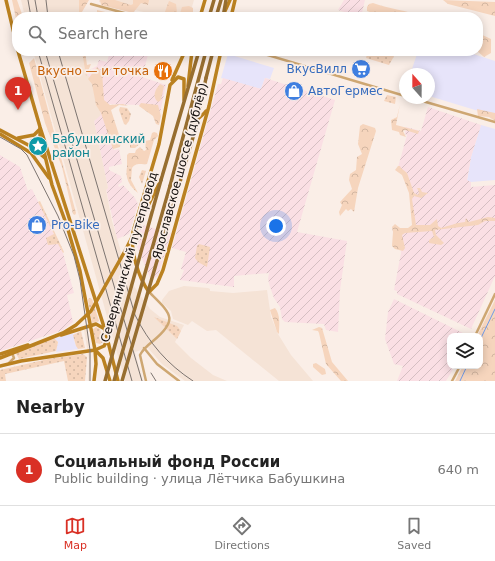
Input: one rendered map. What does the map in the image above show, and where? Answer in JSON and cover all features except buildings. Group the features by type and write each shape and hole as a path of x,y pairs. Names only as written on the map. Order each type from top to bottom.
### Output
{"main road":[{"path":"6,0 12,25"},
{"path":"202,12 206,0"},
{"path":"210,12 214,0"},
{"path":"217,12 221,0"},
{"path":"225,11 226,0"},
{"path":"225,11 230,0"},
{"path":"232,12 235,0"},
{"path":"19,56 53,170 105,330 118,381"},
{"path":"150,293 134,257 132,239 159,144 170,85 183,56"},
{"path":"187,92 191,56"},
{"name":"Северянинский путепровод","path":"105,381 162,180 172,139 198,56"},
{"name":"Северянинский путепровод","path":"114,381 205,56"},
{"path":"122,381 196,128 211,56"},
{"name":"Ярославское шоссе (дублёр)","path":"150,293 157,284 163,270 209,106 220,56"},
{"path":"170,85 178,76 184,79 184,101"},
{"path":"184,132 192,122 203,115 209,106"},
{"path":"17,138 26,138 34,135 40,127"},
{"path":"40,127 45,158 52,185 67,226 80,270 95,350 96,364 94,381"},
{"path":"0,130 17,138 45,158 53,170"},
{"path":"0,134 31,153 40,163 52,185"},
{"path":"0,358 63,334 76,325 91,311 125,251 162,180"},
{"path":"2,354 99,324 105,330"},
{"path":"0,366 20,361 95,350 104,346 107,340"},
{"path":"95,350 103,358 110,381"}],"street":[{"path":"91,4 121,12"},
{"path":"271,56 399,94"},
{"path":"433,104 495,122"},
{"path":"146,381 140,358 144,348 165,331 169,321 167,311 150,293"},
{"path":"476,333 495,294"},
{"path":"144,348 157,364 179,381"},
{"path":"0,366 11,362 14,358 11,353 2,354"},
{"path":"452,381 458,369"}],"shaded area":[{"path":"21,0 81,0 81,12 24,12"},
{"path":"99,0 194,0 190,12 144,12 99,2"},
{"path":"344,0 365,0 362,12 345,12 338,10"},
{"path":"34,56 84,56 86,72 92,81 101,115 94,121 108,188 106,190 112,221 129,279 150,309 160,317 184,325 175,342 191,358 213,375 227,381 185,381 162,364 148,348 135,352 143,381 125,381"},
{"path":"109,56 148,56 142,77 166,85 160,113 140,105 105,104 114,150 119,149 122,164 109,167 109,170 121,176 122,182 118,185 119,187 123,185 135,198 138,204 129,234 117,239 106,189 108,188 94,121 100,115 86,72 97,66 99,60 107,62"},
{"path":"227,56 235,56 274,68 270,79 265,78 261,89 221,78"},
{"path":"416,56 480,56 495,61 495,116 435,98 435,68 412,68"},
{"path":"223,78 261,89 265,78 335,100 297,232 347,241 340,290 338,332 326,330 324,324 285,322 282,319 280,307 274,298 270,287 268,279 269,273 234,276 234,287 180,280 184,270 181,269 186,252 172,248 218,84 221,84"},
{"path":"428,107 481,125 471,157 467,180 471,182 471,187 495,185 495,276 471,329 397,294 397,291 394,290 401,253 399,232 412,230 413,216 411,191 402,174 397,171 407,135 405,134 406,127 421,131"},
{"path":"481,125 495,129 495,180 471,182 467,181 471,157"},
{"path":"0,155 20,167 28,191 32,189 63,253 74,293 67,295 73,322 63,330 0,351"},
{"path":"142,225 171,233 158,276 151,280 135,242"},
{"path":"184,286 208,288 210,291 233,293 267,290 271,317 278,334 291,355 313,381 279,381 216,330 207,331 192,321 188,325 173,319 171,311 162,303 162,300 169,291"},
{"path":"394,299 463,333 447,333 447,369 453,369 446,381 397,381 403,366 394,364 385,339 388,312"},
{"path":"84,330 87,330 91,356 90,381 88,381 89,360"},
{"path":"76,333 74,334 74,340 79,349 56,352 58,342 54,338"}],"green space":[{"path":"12,0 17,0 21,12 15,12"},
{"path":"79,0 89,0 82,12 79,12"},
{"path":"100,0 115,0 131,5 133,4 133,0 149,0 148,5 141,3 134,12 101,5"},
{"path":"443,0 495,2 495,16 483,12 448,4"},
{"path":"169,1 176,4 177,12 165,12"},
{"path":"373,3 407,12 370,12 367,11 369,4"},
{"path":"189,6 193,8 193,12 180,12 182,7"},
{"path":"483,35 491,39 491,53 484,57"},
{"path":"83,56 86,56 87,65 91,64 86,76"},
{"path":"367,56 394,56 389,65 366,58"},
{"path":"34,58 76,213 75,215 73,214 62,167 45,123 29,63"},
{"path":"97,67 102,72 104,100 110,105 123,104 128,106 119,105 111,110 121,141 120,147 113,149 101,113 96,105 92,84 88,79"},
{"path":"160,84 164,86 161,100 158,102 155,95"},
{"path":"387,95 396,97 395,104 384,101"},
{"path":"141,103 158,105 161,116 159,125 156,124 153,116 139,106"},
{"path":"400,104 396,125 419,131 418,134 405,130 403,131 406,137 400,135 399,132 392,130 391,120 397,117"},
{"path":"120,107 127,108 131,114 126,125 124,124 119,110"},
{"path":"477,109 495,113 495,121 489,117 478,116"},
{"path":"363,124 375,128 376,131 358,188 354,212 351,209 348,211 346,209 340,216 339,212 342,205 340,202 352,189 349,180 350,174 356,170 357,157 362,154 358,144 360,126"},
{"path":"152,133 157,133 158,136 154,140 147,164 137,164 132,168 127,167 127,155 129,153 135,153 140,147 144,151 146,150 145,141 150,140"},
{"path":"136,137 142,142 135,148 130,148 130,139"},
{"path":"398,166 400,166 407,173 414,193 418,195 419,192 417,188 420,188 422,192 428,193 421,198 414,196 412,199 416,225 430,225 437,219 438,226 441,228 465,222 466,218 469,222 488,217 495,218 495,221 485,221 478,225 435,230 436,235 444,243 441,245 429,243 429,240 434,237 432,231 405,233 402,235 405,248 403,251 395,249 392,246 392,227 395,224 400,228 408,228 412,225 409,193 402,175 395,170"},
{"path":"127,167 132,168 131,180 138,193 128,182"},
{"path":"142,170 146,171 142,184 139,177"},
{"path":"40,201 64,252 63,253 58,244 48,245 46,238 54,234 38,202"},
{"path":"199,244 210,247 207,267 198,262 195,258 197,246"},
{"path":"89,298 92,299 99,321 92,323 88,300"},
{"path":"495,300 495,381 455,381 461,369 483,369 483,333 478,333"},
{"path":"275,308 279,317 279,334 270,310"},
{"path":"154,317 177,326 181,331 177,339"},
{"path":"96,327 100,329 103,342 100,344 96,343 92,330"},
{"path":"319,327 322,328 332,362 348,381 341,381 326,364 319,333 318,331 312,330"},
{"path":"81,331 85,348 78,349 73,335"},
{"path":"54,338 58,342 56,351 19,359 15,352"},
{"path":"83,354 87,357 85,381 68,381 64,361 5,374 6,381 0,381 0,370 48,359"},
{"path":"316,363 325,369 326,374 322,375 313,367 313,364"}],"waterway":[{"path":"483,334 495,309"},
{"path":"460,381 466,369"}],"tram line":[{"path":"0,137 21,149 27,155 58,216 74,256 80,280 90,350 90,381"}],"railway":[{"path":"28,0 30,12"},
{"path":"35,0 37,12"},
{"path":"46,0 47,12"},
{"path":"39,56 132,381"},
{"path":"46,56 142,381"},
{"path":"59,56 135,315 146,335 167,360 193,381"},
{"path":"151,373 156,381"}],"place":[{"name":"ВкусВилл","path":"361,69"},
{"name":"Вкусно — и точка","path":"163,71"},
{"name":"АвтоГермес","path":"294,91"},
{"name":"Социальный фонд России","path":"18,110"},
{"name":"Бабушкинский район","path":"38,146"},
{"name":"Pro-Bike","path":"37,225"}]}
